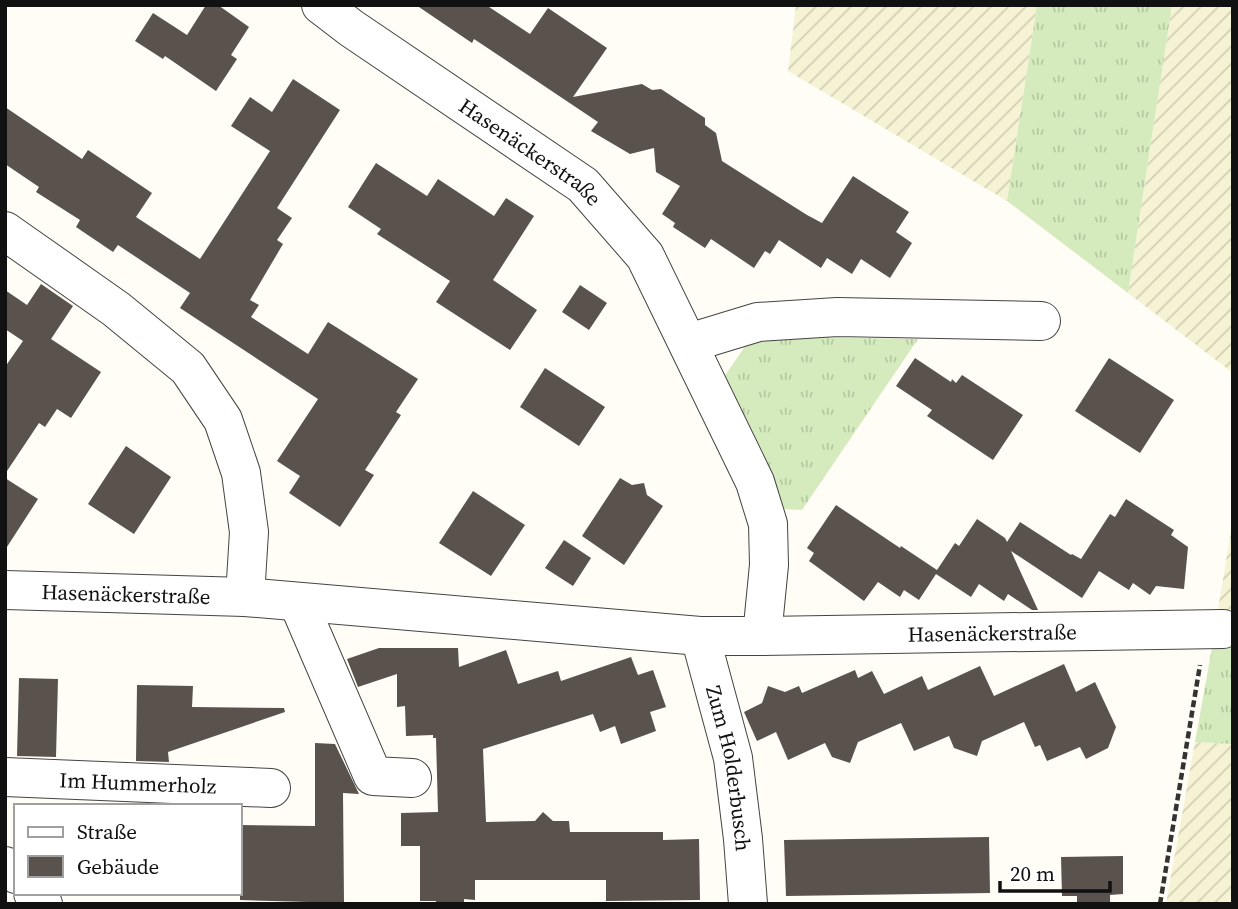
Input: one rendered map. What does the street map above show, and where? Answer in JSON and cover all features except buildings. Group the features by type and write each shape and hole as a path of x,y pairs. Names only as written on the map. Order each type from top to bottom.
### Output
{"street":[{"name":"Hasenäckerstraße","path":"321,5 583,185 645,256 755,482 768,524 769,565 762,636"},
{"path":"5,231 116,309 188,368 223,420 241,473 247,520 245,597"},
{"path":"689,343 758,322 837,317 1041,321"},
{"name":"Hasenäckerstraße","path":"5,590 245,597 700,636 1215,629"},
{"path":"298,602 373,776 412,778"},
{"name":"Zum Holderbusch","path":"700,636 733,758 748,904"},
{"name":"Im Hummerholz","path":"5,777 271,788"}],"path":[{"path":"1160,904 1215,629"}],"shaded area":[{"path":"796,5 1037,5 1007,201 788,71"},
{"path":"1172,5 1233,5 1233,373 1128,293"},
{"path":"1233,519 1233,611 1218,610"},
{"path":"1195,742 1233,744 1233,904 1166,904"}],"green space":[{"path":"1037,5 1172,5 1128,293 1007,201"},
{"path":"752,336 918,339 802,510 781,509 722,380"},
{"path":"1213,642 1233,642 1233,744 1195,742"}]}
